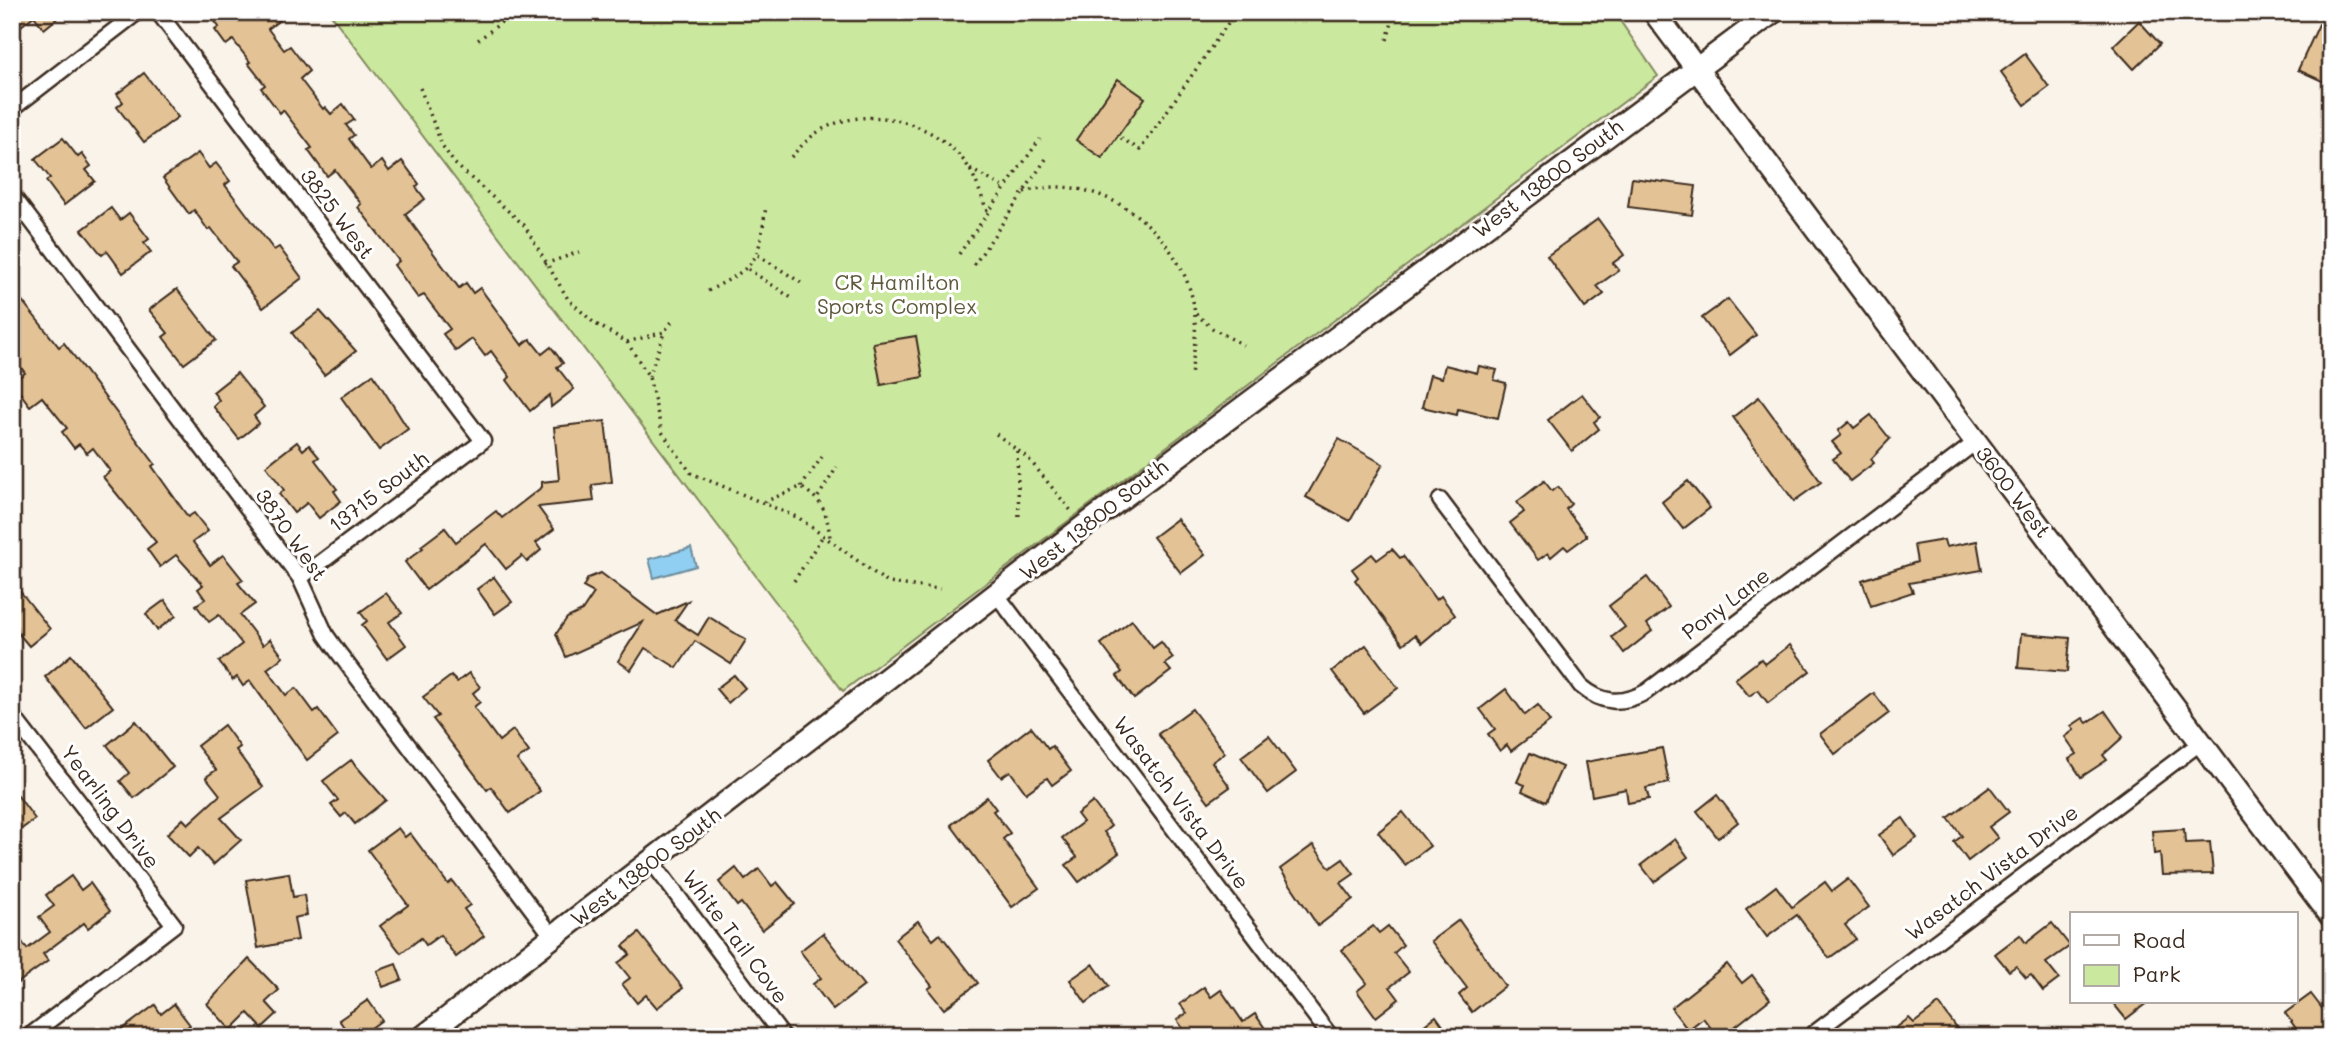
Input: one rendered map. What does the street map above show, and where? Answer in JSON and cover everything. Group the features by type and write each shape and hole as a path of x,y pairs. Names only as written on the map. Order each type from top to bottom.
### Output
{"street":[{"path":"12,109 138,12"},
{"name":"3825 West","path":"158,12 483,441"},
{"name":"3600 West","path":"1654,12 2331,916"},
{"name":"West 13800 South","path":"423,1037 1083,527 1773,12"},
{"name":"3870 West","path":"12,195 300,578 326,635 553,937"},
{"name":"13715 South","path":"300,578 483,441"},
{"name":"Pony Lane","path":"1440,499 1574,678 1589,693 1610,701 1634,698 1976,442"},
{"name":"Wasatch Vista Drive","path":"997,595 1331,1037"},
{"name":"Yearling Drive","path":"12,715 174,925 28,1037"},
{"name":"Wasatch Vista Drive","path":"1809,1037 2200,743"},
{"name":"White Tail Cove","path":"652,862 783,1037"}],"path":[{"path":"478,40 514,12"},
{"path":"1387,40 1395,12"},
{"path":"1121,138 1140,150 1233,16"},
{"path":"420,88 442,145 454,163 524,225 568,299 594,323 627,342 649,377 662,432 691,473 736,495 764,502 824,534 853,560 888,583 940,589"},
{"path":"791,156 804,142 828,126 862,117 892,118 920,128 944,141 970,169 1005,188"},
{"path":"959,254 1040,139"},
{"path":"974,265 1048,156"},
{"path":"970,169 988,213"},
{"path":"1024,192 1043,186 1093,192 1124,206 1170,248 1184,273 1194,313 1196,330 1191,376"},
{"path":"708,291 748,269 758,255 766,206"},
{"path":"545,264 579,252"},
{"path":"758,255 803,284"},
{"path":"748,269 793,299"},
{"path":"1194,313 1212,328 1243,345"},
{"path":"649,377 664,332 674,319"},
{"path":"627,342 664,332"},
{"path":"996,434 1017,450 1054,487 1075,516"},
{"path":"1017,450 1019,519"},
{"path":"764,502 800,487 822,457"},
{"path":"818,497 837,467"},
{"path":"800,487 818,497 828,513 830,538"},
{"path":"794,581 824,534"}],"green space":[{"name":"CR Hamilton Sports Complex","path":"329,12 1614,12 1658,76 843,691"}],"water":[{"path":"691,548 696,566 654,578 649,559"}],"building":[{"path":"12,12 65,12 44,29 34,16 12,33"},
{"path":"208,12 290,12 268,29 284,50 290,46 309,71 300,79 323,109 325,107 331,114 343,104 354,120 346,125 354,135 349,139 371,169 382,161 389,171 402,161 419,184 416,187 425,199 405,214 459,288 466,283 473,293 480,288 522,345 530,339 542,354 551,347 563,363 557,367 574,389 551,407 550,395 530,411 507,380 510,377 491,351 485,356 472,339 456,351 443,334 450,329 424,295 418,298 394,265 399,261 358,207 361,204 335,170 327,176 308,150 312,148 283,110 280,113 261,88 265,85 248,63 250,62 233,40 226,45 215,30 219,27"},
{"path":"2139,21 2160,44 2134,69 2113,46"},
{"path":"2319,24 2331,29 2331,85 2298,70"},
{"path":"2025,54 2049,87 2025,105 2001,72"},
{"path":"144,73 178,117 144,142 117,107 123,102 117,94"},
{"path":"1118,79 1145,98 1102,158 1076,140"},
{"path":"63,138 78,157 82,154 91,166 86,170 95,181 64,205 46,181 50,178 35,159"},
{"path":"198,153 209,168 216,163 230,181 225,185 274,250 279,247 302,278 263,308 231,266 237,262 211,228 208,230 194,210 189,214 163,178"},
{"path":"1632,178 1696,186 1692,215 1628,207"},
{"path":"111,208 120,220 129,213 149,239 144,243 151,252 123,273 107,251 102,255 82,230"},
{"path":"1598,219 1624,255 1613,263 1619,270 1597,286 1604,294 1585,308 1547,256"},
{"path":"12,288 59,347 64,343 155,464 152,466 188,517 194,513 208,531 193,542 210,565 223,555 243,580 238,583 255,604 240,615 263,645 270,639 283,657 267,669 286,695 296,688 314,712 318,709 338,736 307,760 250,681 243,686 237,677 233,680 219,662 242,644 219,615 209,622 196,605 205,599 198,589 203,585 176,555 160,567 147,549 156,542 103,477 110,471 93,448 87,453 79,444 74,448 62,432 67,428 42,397 30,406 12,382 25,373 12,355"},
{"path":"177,289 216,340 184,364 163,337 168,333 149,310"},
{"path":"1728,299 1756,335 1730,355 1702,318"},
{"path":"320,311 356,351 324,375 292,333"},
{"path":"916,336 923,377 881,385 873,343"},
{"path":"1445,365 1477,373 1479,366 1497,370 1494,380 1506,383 1498,418 1458,409 1457,415 1422,407 1430,375 1442,378"},
{"path":"237,373 264,407 254,416 259,423 239,439 213,406 219,400 213,392"},
{"path":"373,374 408,429 379,450 341,397"},
{"path":"1582,394 1600,417 1594,422 1599,429 1572,451 1548,420"},
{"path":"1759,397 1821,482 1794,501 1733,417"},
{"path":"1871,415 1890,439 1871,459 1874,463 1850,481 1833,459 1841,453 1832,442 1841,435 1838,431 1849,422 1854,428"},
{"path":"605,421 612,482 592,485 594,501 538,507 554,529 536,543 541,550 527,562 522,556 506,569 486,544 426,590 405,562 423,548 421,546 445,528 456,542 496,511 502,518 542,487 542,482 559,480 554,427"},
{"path":"1339,439 1383,464 1350,521 1306,497"},
{"path":"297,442 303,450 309,445 319,457 315,460 337,489 334,491 341,501 319,518 307,503 294,513 279,494 284,490 266,466"},
{"path":"1544,481 1552,491 1558,487 1571,504 1566,509 1587,536 1568,550 1564,546 1551,557 1548,553 1538,560 1510,523 1524,512 1517,502"},
{"path":"1688,481 1710,508 1683,529 1662,502"},
{"path":"1177,519 1205,555 1181,573 1153,537"},
{"path":"1944,540 1946,547 1977,541 1982,570 1909,583 1913,592 1871,606 1862,580 1917,562 1914,545"},
{"path":"1392,549 1400,558 1403,556 1436,600 1441,596 1455,615 1422,643 1415,635 1403,644 1355,580 1358,577 1352,569 1372,554 1377,560"},
{"path":"601,573 657,615 688,601 675,620 698,635 709,617 746,640 731,664 695,641 677,668 645,648 631,670 618,661 643,622 566,657 556,634 567,618 582,611 594,593 583,587 588,578"},
{"path":"494,577 512,602 495,614 477,589"},
{"path":"1647,577 1669,607 1647,624 1652,631 1624,653 1612,637 1625,627 1609,606"},
{"path":"12,581 50,629 29,646 12,626"},
{"path":"386,593 402,613 389,622 406,645 387,659 362,625 367,621 360,612"},
{"path":"165,600 176,616 157,630 146,614"},
{"path":"1132,620 1153,648 1161,642 1173,658 1165,664 1171,671 1134,699 1117,676 1122,672 1101,644"},
{"path":"2021,634 2070,638 2067,672 2018,668"},
{"path":"1366,645 1398,688 1364,713 1332,671"},
{"path":"1790,645 1810,671 1768,703 1758,690 1749,696 1735,679 1761,659 1765,664"},
{"path":"71,655 113,707 86,728 45,677"},
{"path":"469,673 480,687 473,693 480,702 474,707 499,741 513,730 529,752 517,760 540,791 510,813 491,787 487,790 433,719 438,716 423,697 451,676 457,682"},
{"path":"734,675 745,688 728,703 716,689"},
{"path":"1506,689 1525,715 1538,705 1550,722 1511,751 1507,745 1500,751 1488,734 1495,729 1480,709"},
{"path":"1874,693 1889,713 1835,754 1820,734"},
{"path":"1192,709 1225,753 1212,762 1230,787 1209,802 1158,734"},
{"path":"2105,711 2123,737 2103,755 2107,760 2081,777 2069,759 2077,754 2065,737 2074,730 2071,726 2083,718 2087,723"},
{"path":"136,721 173,767 134,798 120,781 129,773 107,745"},
{"path":"224,725 240,747 236,750 263,787 221,818 241,840 213,865 198,848 189,857 167,834 183,819 188,824 220,795 206,777 216,770 197,746"},
{"path":"1031,727 1048,749 1052,746 1071,771 1052,785 1047,778 1026,793 1010,771 1001,777 988,760"},
{"path":"1269,736 1296,772 1268,793 1241,757"},
{"path":"1662,748 1669,783 1646,788 1649,799 1628,803 1626,789 1592,796 1586,762"},
{"path":"1530,753 1562,767 1546,802 1522,791 1525,785 1517,782"},
{"path":"351,760 386,800 355,824 346,813 341,817 331,805 338,800 323,781"},
{"path":"1990,787 2009,812 1989,827 1998,838 1968,861 1954,842 1962,836 1948,818"},
{"path":"12,788 35,819 12,836"},
{"path":"1717,795 1738,822 1718,838 1697,811"},
{"path":"987,797 996,809 993,811 1010,833 1003,839 1039,888 1012,907 951,825"},
{"path":"1093,802 1111,826 1104,832 1119,853 1079,882 1066,865 1077,857 1062,838 1083,822 1077,814"},
{"path":"1403,812 1430,846 1405,865 1378,832"},
{"path":"1903,818 1917,838 1893,855 1879,835"},
{"path":"398,828 405,837 410,833 448,884 452,881 470,905 464,909 484,936 456,957 440,935 426,945 421,938 401,953 380,926 408,905 368,850"},
{"path":"2184,829 2185,843 2210,842 2213,874 2162,875 2160,853 2154,854 2152,831"},
{"path":"1675,839 1688,857 1654,882 1641,865"},
{"path":"1313,845 1330,868 1343,859 1354,874 1341,883 1353,899 1318,926 1280,869"},
{"path":"736,868 745,880 759,869 772,886 777,882 795,904 762,930 741,903 737,906 719,882"},
{"path":"289,873 293,897 304,895 307,915 294,918 298,940 258,948 246,880"},
{"path":"71,876 81,890 90,883 110,911 88,928 84,923 43,954 48,961 12,987 12,928 27,949 50,932 39,917 54,906 46,895"},
{"path":"1848,879 1869,907 1845,925 1856,939 1829,958 1797,915 1767,937 1746,909 1776,886 1792,907 1825,882 1832,891"},
{"path":"1459,920 1505,986 1472,1012 1459,995 1467,988 1431,941"},
{"path":"918,921 933,940 940,934 978,983 944,1009 928,989 932,986 895,939"},
{"path":"2052,923 2070,946 2046,963 2059,979 2043,991 2031,975 2026,978 2016,966 2009,971 1995,954 2020,935 2026,943"},
{"path":"1373,926 1379,933 1388,926 1403,945 1394,953 1409,972 1390,987 1399,999 1376,1017 1357,991 1367,983 1342,950"},
{"path":"639,933 683,988 657,1008 646,995 637,1003 622,984 630,978 618,963 630,954 623,946"},
{"path":"823,933 864,986 833,1010 813,984 821,978 800,951"},
{"path":"249,959 279,990 266,1002 277,1014 262,1028 248,1013 231,1030 207,1004"},
{"path":"396,964 402,980 383,987 377,971"},
{"path":"1093,964 1109,986 1086,1003 1070,980"},
{"path":"1727,964 1742,983 1752,975 1770,999 1722,1037 1718,1037 1703,1018 1688,1030 1671,1008"},
{"path":"1204,987 1211,997 1221,990 1243,1022 1255,1014 1271,1037 1189,1037 1177,1020 1187,1013 1180,1004"},
{"path":"2311,994 2331,1020 2331,1037 2302,1037 2285,1013"},
{"path":"368,1000 382,1020 359,1037 351,1037 339,1020"},
{"path":"174,1004 190,1025 174,1037 112,1037 155,1005 161,1014"},
{"path":"1939,1004 1958,1030 1949,1037 1884,1037 1909,1018 1914,1023"},
{"path":"2114,1004 2145,1004 2126,1019"},
{"path":"1436,1016 1451,1037 1409,1037"}]}
